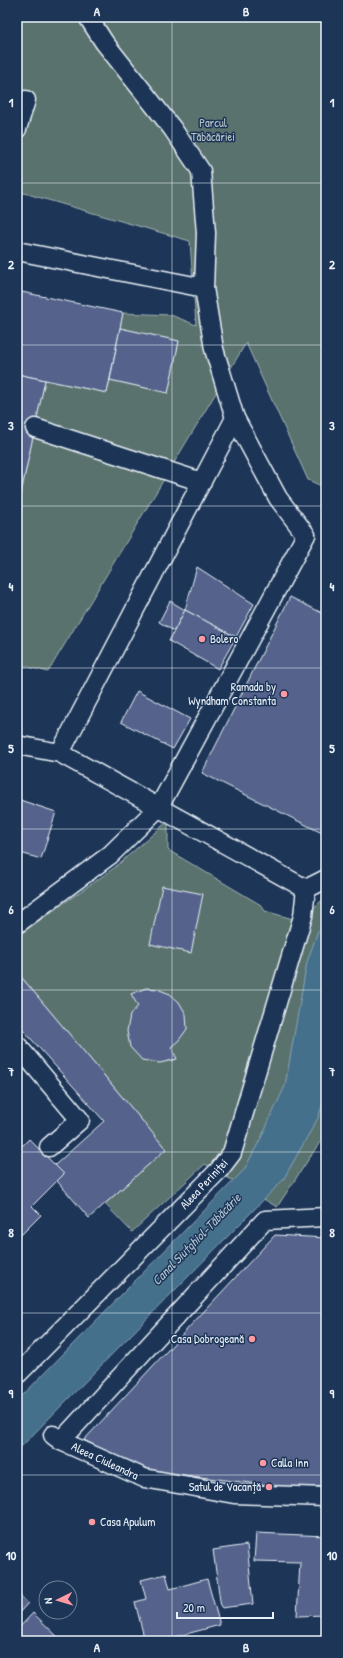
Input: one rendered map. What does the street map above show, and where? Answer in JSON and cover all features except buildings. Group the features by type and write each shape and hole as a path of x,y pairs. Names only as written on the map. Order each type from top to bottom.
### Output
{"lane":[{"path":"17,924 110,855 159,807 306,535 278,498 235,418 214,349 204,288 206,232 201,171 172,128 104,42 88,17"},
{"path":"17,129 26,100"},
{"path":"17,251 204,288"},
{"path":"60,753 235,418"},
{"path":"35,428 202,482"},
{"path":"17,744 60,753 306,889 326,879"},
{"name":"Aleea Periniței","path":"17,1375 219,1170 232,1153 304,916 306,889"},
{"path":"17,1045 80,1120 49,1147"},
{"name":"Aleea Ciuleandra","path":"326,1217 265,1220 57,1438 144,1478 234,1494 326,1497"}],"green space":[{"name":"Parcul Tăbăcăriei","path":"17,17 326,17 326,488 308,480 246,343 48,672 17,664 17,512 45,380 107,393 110,380 168,393 179,341 120,328 123,313 171,315 196,325 190,241 17,191"},
{"path":"168,821 168,850 261,905 265,911 293,919 312,909 326,897 326,1133 277,1207 205,1164 132,1232 105,1204 166,1149 17,972 17,936 114,868"}],"water":[{"name":"Canal Siutghiol-Tăbăcărie","path":"326,923 326,1094 318,1118 283,1180 17,1451 17,1401 244,1170 261,1138 285,1086 307,962 318,931"}],"place":[{"name":"Bolero","path":"202,639"},
{"name":"Ramada by Wyndham Constanta","path":"284,694"},
{"name":"Casa Dobrogeană","path":"252,1339"},
{"name":"Calla Inn","path":"263,1463"},
{"name":"Satul de Vacanță","path":"269,1487"},
{"name":"Casa Apulum","path":"92,1522"}]}
